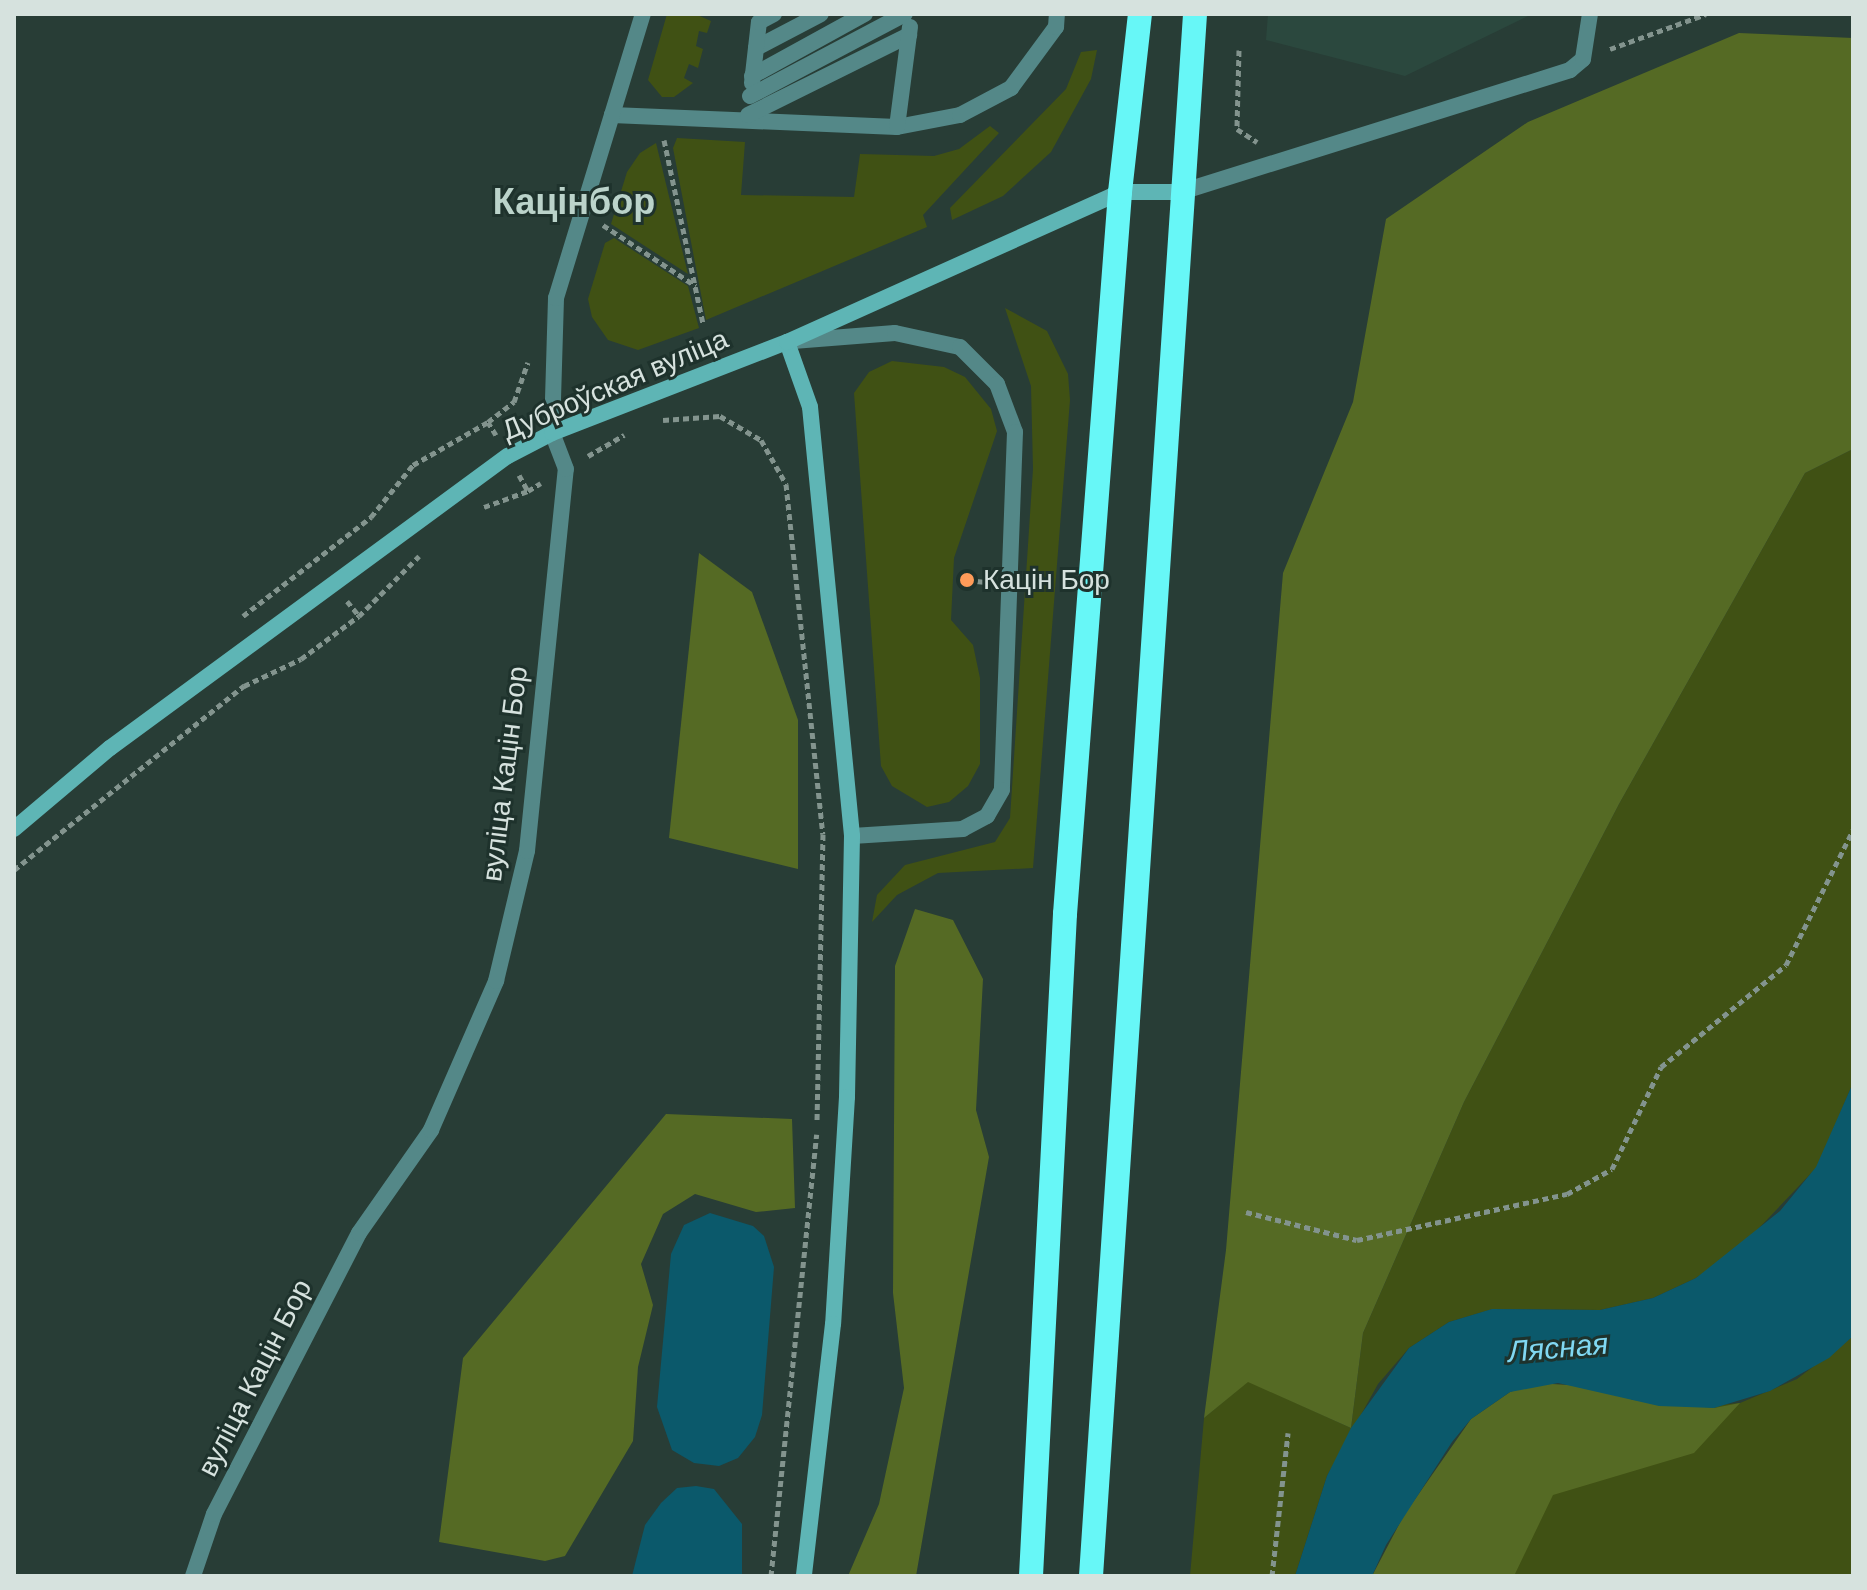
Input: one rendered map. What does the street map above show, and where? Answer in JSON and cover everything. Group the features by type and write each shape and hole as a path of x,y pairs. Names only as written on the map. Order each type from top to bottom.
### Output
{"highway":[{"path":"1031,1576 1065,914 1120,192 1140,14"},
{"path":"1091,1576 1195,14"}],"main road":[{"name":"Дуброўская вуліца","path":"14,829 110,748 508,456 552,433 787,342 1120,192 1181,192"},
{"path":"787,342 810,407 852,836 847,1097 834,1309 804,1576"}],"street":[{"name":"вуліца Кацін Бор","path":"193,1576 214,1514 359,1233 431,1130 496,981 527,851 566,469 552,433 556,298 643,14"},
{"path":"747,119 759,22 774,14"},
{"path":"756,48 821,14"},
{"path":"752,76 865,14"},
{"path":"750,96 905,14"},
{"path":"897,127 912,14"},
{"path":"612,115 660,120 747,119 897,127 960,115 1011,88 1056,27 1057,14"},
{"path":"1181,192 1570,70 1583,59 1590,14"},
{"path":"747,119 909,35"},
{"path":"787,342 895,333 960,347 997,384 1015,432 1002,790 987,816 963,829 852,836"}],"path":[{"path":"1583,59 1706,14"},
{"path":"1239,50 1237,129 1270,146"},
{"path":"660,120 703,323"},
{"path":"583,211 696,286"},
{"path":"233,623 371,517 413,465 488,422 514,402 530,356"},
{"path":"653,423 677,415 720,416 761,440 786,484 821,818 817,1126 771,1576"},
{"path":"488,422 528,491"},
{"path":"472,516 528,491 630,431"},
{"path":"14,870 244,686 301,659 359,616 425,551"},
{"path":"1246,1212 1357,1240 1567,1194 1612,1169 1661,1067 1786,965 1853,830"},
{"path":"1272,1576 1288,1433"}],"shaded area":[{"path":"1268,14 1532,14 1405,76 1266,40"}],"green space":[{"path":"667,14 695,14 711,21 707,33 699,31 696,46 703,49 698,68 689,64 684,78 693,83 674,97 662,97 648,80"},
{"path":"1739,33 1853,38 1853,449 1805,473 1619,804 1464,1102 1363,1333 1351,1428 1248,1382 1204,1418 1226,1250 1283,573 1353,402 1386,219 1528,122"},
{"path":"1097,50 1091,79 1051,152 1003,196 952,220 950,208 1066,89 1081,52"},
{"path":"990,126 999,133 923,215 927,227 706,320 673,148 677,138 745,142 741,195 854,197 860,154 934,156 959,149"},
{"path":"656,143 688,274 611,224 627,172 640,153"},
{"path":"614,238 688,286 699,328 638,350 608,340 592,317 588,299 605,243"},
{"path":"1005,308 1047,331 1068,374 1070,400 1033,868 938,873 897,895 872,922 877,895 905,865 995,842 1010,818 1033,469 1031,386"},
{"path":"892,361 944,367 965,377 991,409 997,431 954,558 951,620 973,645 980,678 980,764 968,786 949,802 927,807 892,786 881,766 854,393 869,372"},
{"path":"1853,449 1853,1083 1817,1167 1741,1247 1696,1278 1653,1298 1600,1310 1493,1309 1449,1322 1409,1348 1378,1384 1327,1476 1295,1576 1190,1576 1204,1418 1248,1381 1351,1428 1363,1333 1464,1102 1619,804 1805,473"},
{"path":"699,553 752,592 798,720 798,869 669,838"},
{"path":"915,909 953,920 983,979 976,1110 989,1157 916,1576 848,1576 879,1504 904,1388 893,1293 895,966"},
{"path":"666,1114 792,1119 795,1208 756,1212 695,1194 663,1214 641,1264 653,1305 638,1367 633,1441 565,1556 545,1561 439,1542 463,1358"},
{"path":"1853,1336 1853,1576 1372,1576 1634,1400 1688,1408 1740,1403 1797,1379"},
{"path":"1535,1383 1586,1386 1634,1400 1714,1408 1740,1403 1694,1453 1553,1495 1514,1576 1372,1576 1404,1515 1471,1419 1510,1392"}],"water":[{"name":"Лясная","path":"1853,1083 1853,1336 1829,1358 1770,1391 1714,1408 1659,1406 1558,1383 1510,1392 1471,1419 1452,1442 1386,1545 1372,1576 1295,1576 1327,1476 1351,1428 1409,1348 1449,1322 1492,1309 1600,1310 1653,1298 1696,1278 1780,1211 1816,1167"},
{"path":"710,1213 753,1226 764,1236 774,1267 762,1415 755,1437 738,1458 719,1466 694,1463 672,1450 657,1407 671,1254 684,1225"},
{"path":"696,1486 714,1489 742,1524 742,1576 632,1576 645,1525 677,1488"}],"place":[{"name":"Кацін Бор","path":"967,580"}],"district":[{"name":"Кацінбор","path":"574,202"}]}
